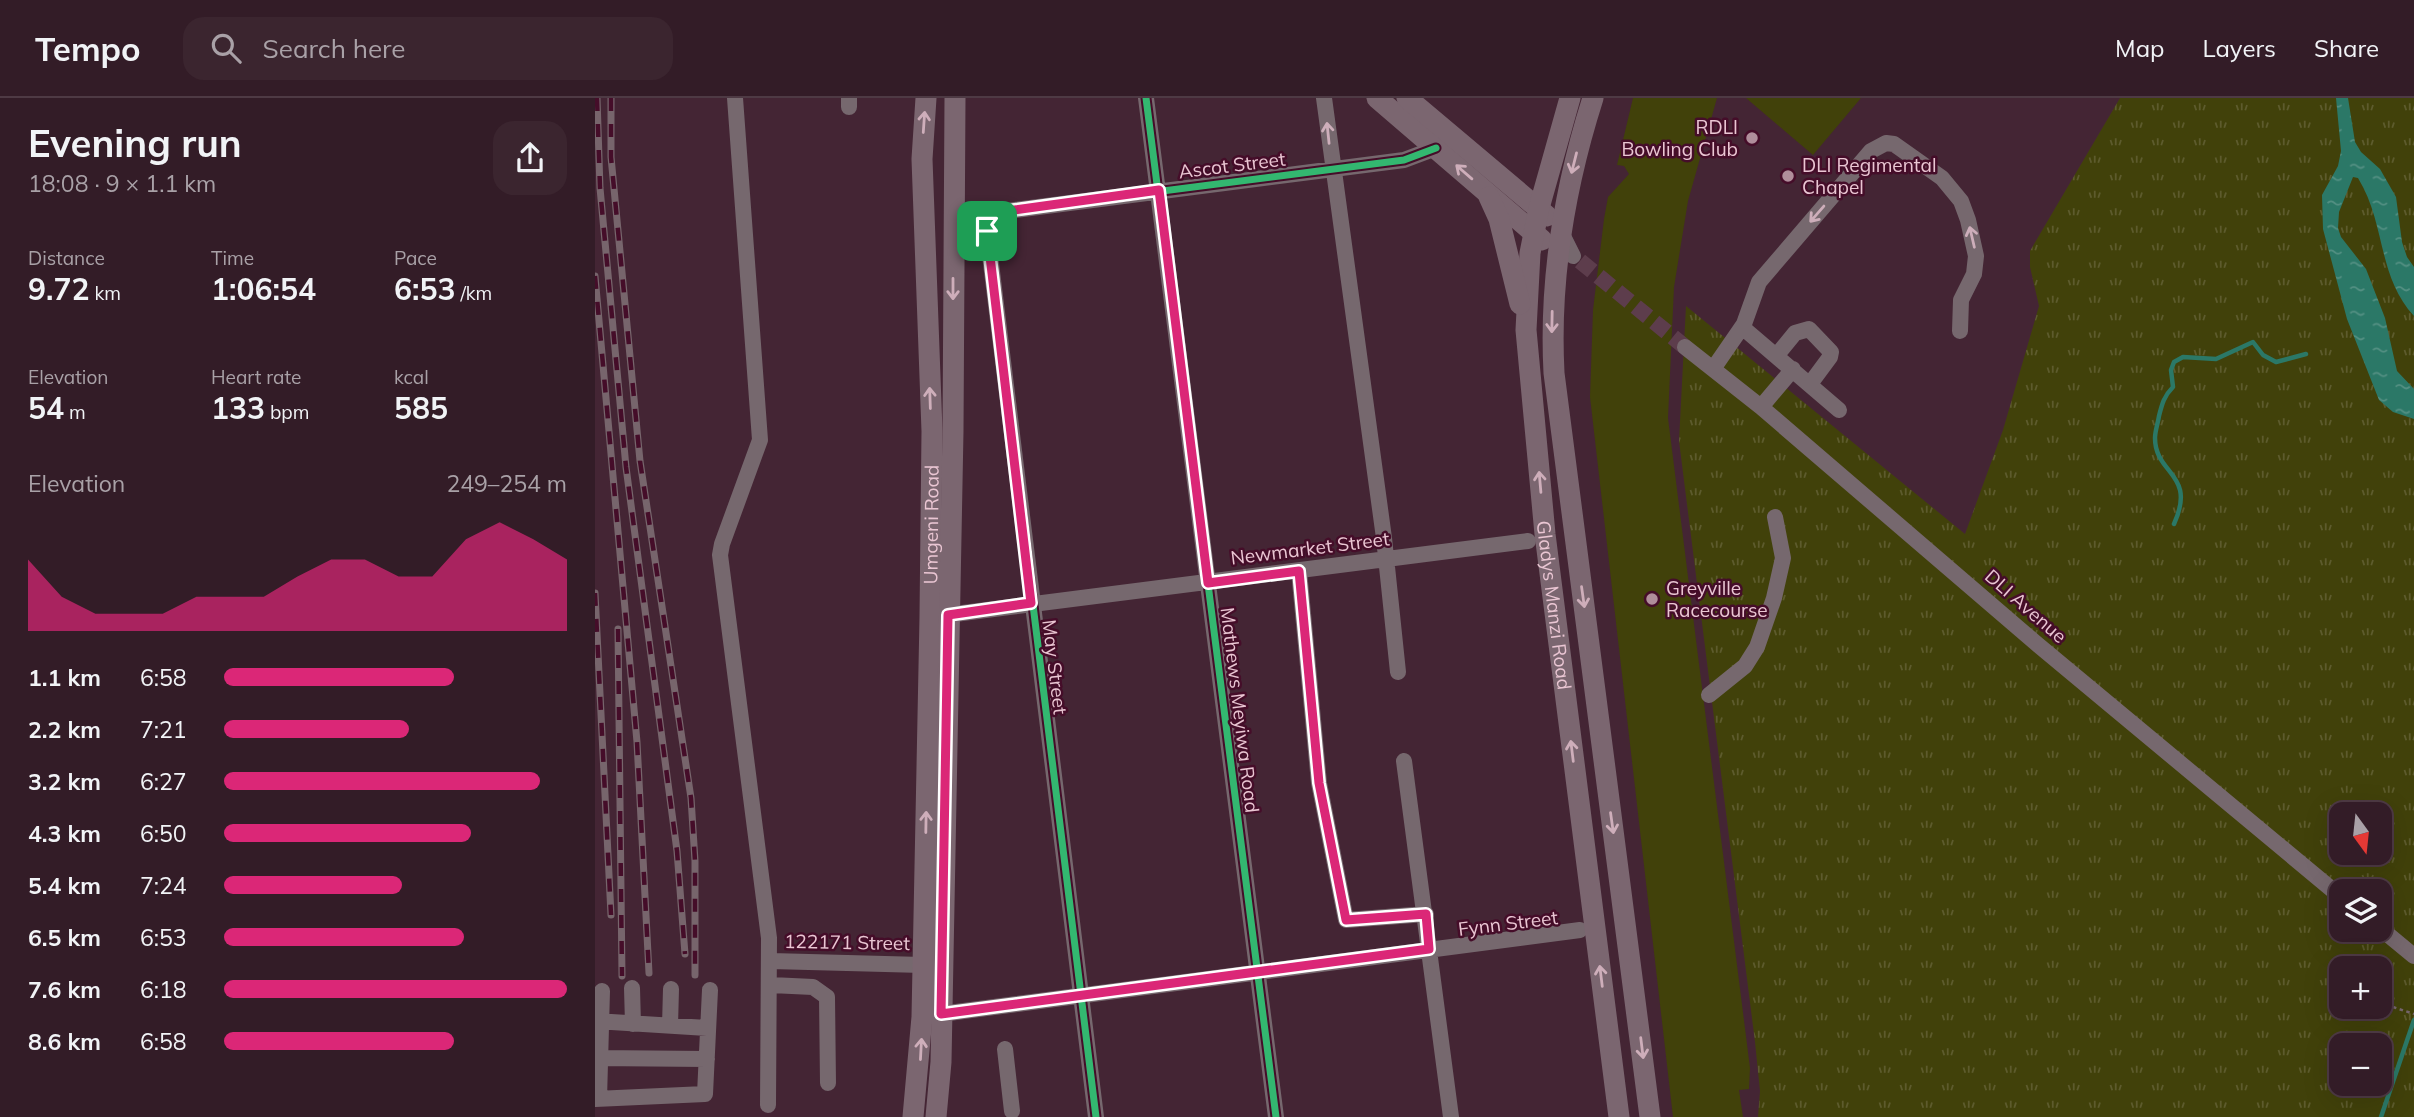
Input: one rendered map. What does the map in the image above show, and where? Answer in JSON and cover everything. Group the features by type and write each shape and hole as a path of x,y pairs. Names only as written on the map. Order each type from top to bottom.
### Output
{"main road":[{"name":"Umgeni Road","path":"926,98 922,159 932,431 940,498 941,1062 936,1117"},
{"name":"Umgeni Road","path":"940,498 953,431 955,98"},
{"path":"1377,98 1534,233 1570,257"},
{"path":"1407,98 1539,208 1560,230"},
{"name":"Gladys Manzi Road","path":"1570,98 1539,208 1526,292 1536,538 1588,930 1619,1117"},
{"name":"Gladys Manzi Road","path":"1593,98 1560,230 1570,257 1552,328 1554,373 1650,1117"},
{"path":"922,159 953,160"},
{"path":"1487,192 1501,228 1526,330"},
{"path":"932,431 953,431"},
{"path":"1536,538 1574,529"},
{"name":"Umgeni Road","path":"913,1117 920,1062 939,616"},
{"path":"1588,930 1626,926"}],"street":[{"path":"735,98 760,440 720,555 760,849 771,961 768,1105"},
{"name":"Mathews Meyiwa Road","path":"1146,98 1276,1117"},
{"path":"1324,98 1398,672"},
{"path":"1713,369 1742,327 1759,282 1871,151 1886,143 1894,144 1942,177 1961,201 1976,257 1974,274 1961,300 1960,331"},
{"name":"Ascot Street","path":"991,221 1007,211 1404,160 1436,148"},
{"name":"May Street","path":"991,221 987,249 1096,1117"},
{"path":"1742,327 1839,410"},
{"path":"1777,355 1795,333 1809,329 1831,352 1810,384"},
{"name":"DLI Avenue","path":"1685,347 1761,407 2047,652 2329,887"},
{"path":"1761,407 1793,369"},
{"path":"1709,695 1745,666 1757,647 1774,598 1783,558 1775,517"},
{"name":"Newmarket Street","path":"939,616 1385,560 1536,538"},
{"path":"1299,571 1319,783 1346,920 1426,914"},
{"path":"1404,761 1451,1117"},
{"name":"Fynn Street","path":"941,1014 1588,930"},
{"path":"2392,938 2414,957"},
{"name":"122171 Street","path":"771,961 923,965"},
{"path":"771,985 813,987 827,997 828,1083"},
{"path":"632,988 633,1024"},
{"path":"670,1026 671,989"},
{"path":"602,991 598,1021 597,1099 703,1096 706,1091 710,990"},
{"path":"598,1021 707,1028"},
{"path":"1005,1049 1012,1111"},
{"path":"597,1058 707,1059"}],"path":[{"path":"2393,1007 2412,1013"}],"green space":[{"name":"Greyville Racecourse","path":"1633,98 1717,98 1688,201 1674,287 1668,418 1750,1068 1749,1089 1739,1090 1743,1117 1673,1117 1590,397 1593,310 1604,219 1608,197 1629,174 1624,166 1617,165"},
{"path":"1746,98 1861,98 1813,155"},
{"path":"2120,98 2414,98 2414,1117 1758,1117 1760,1091 1755,1042 1679,441 1686,306 1965,534 2003,430 2039,306 2030,267 2030,251"}],"water":[{"path":"2336,98 2348,98 2355,142 2361,152 2380,169 2396,197 2402,242 2414,267 2414,316 2402,300 2387,267 2367,195 2358,178 2353,177 2339,212 2338,228 2341,237 2366,269 2385,318 2397,371 2414,389 2414,419 2393,412 2379,400 2347,319 2323,229 2322,195 2338,166 2341,151"}],"waterway":[{"path":"2174,524 2181,494 2178,484 2161,460 2155,438 2162,404 2173,387 2171,370 2174,362 2183,357 2216,359 2253,342 2263,355 2276,362 2306,354"},
{"path":"2381,1117 2414,1020"}],"tunnel":[{"path":"1580,261 1685,347"}],"railway":[{"path":"597,98 600,188 626,467 677,851 685,954"},
{"path":"611,98 611,157 640,461 691,798 695,861 695,975"},
{"path":"595,276 637,742 649,973"},
{"path":"595,593 611,915"},
{"path":"618,629 622,976"}],"cycle path":[{"path":"1146,98 1276,1117"},
{"path":"1096,1117 987,231 991,221 1007,211 1404,160 1436,148"}],"place":[{"name":"RDLI Bowling Club","path":"1752,138"},
{"name":"DLI Regimental Chapel","path":"1788,176"},
{"name":"Greyville Racecourse","path":"1652,599"}],"route":[{"path":"1159,190 1208,583 1299,571 1319,783 1346,920 1426,914 1429,949 941,1014 948,615 1031,603 986,241 987,231 996,215 1007,211 1159,190"}]}
